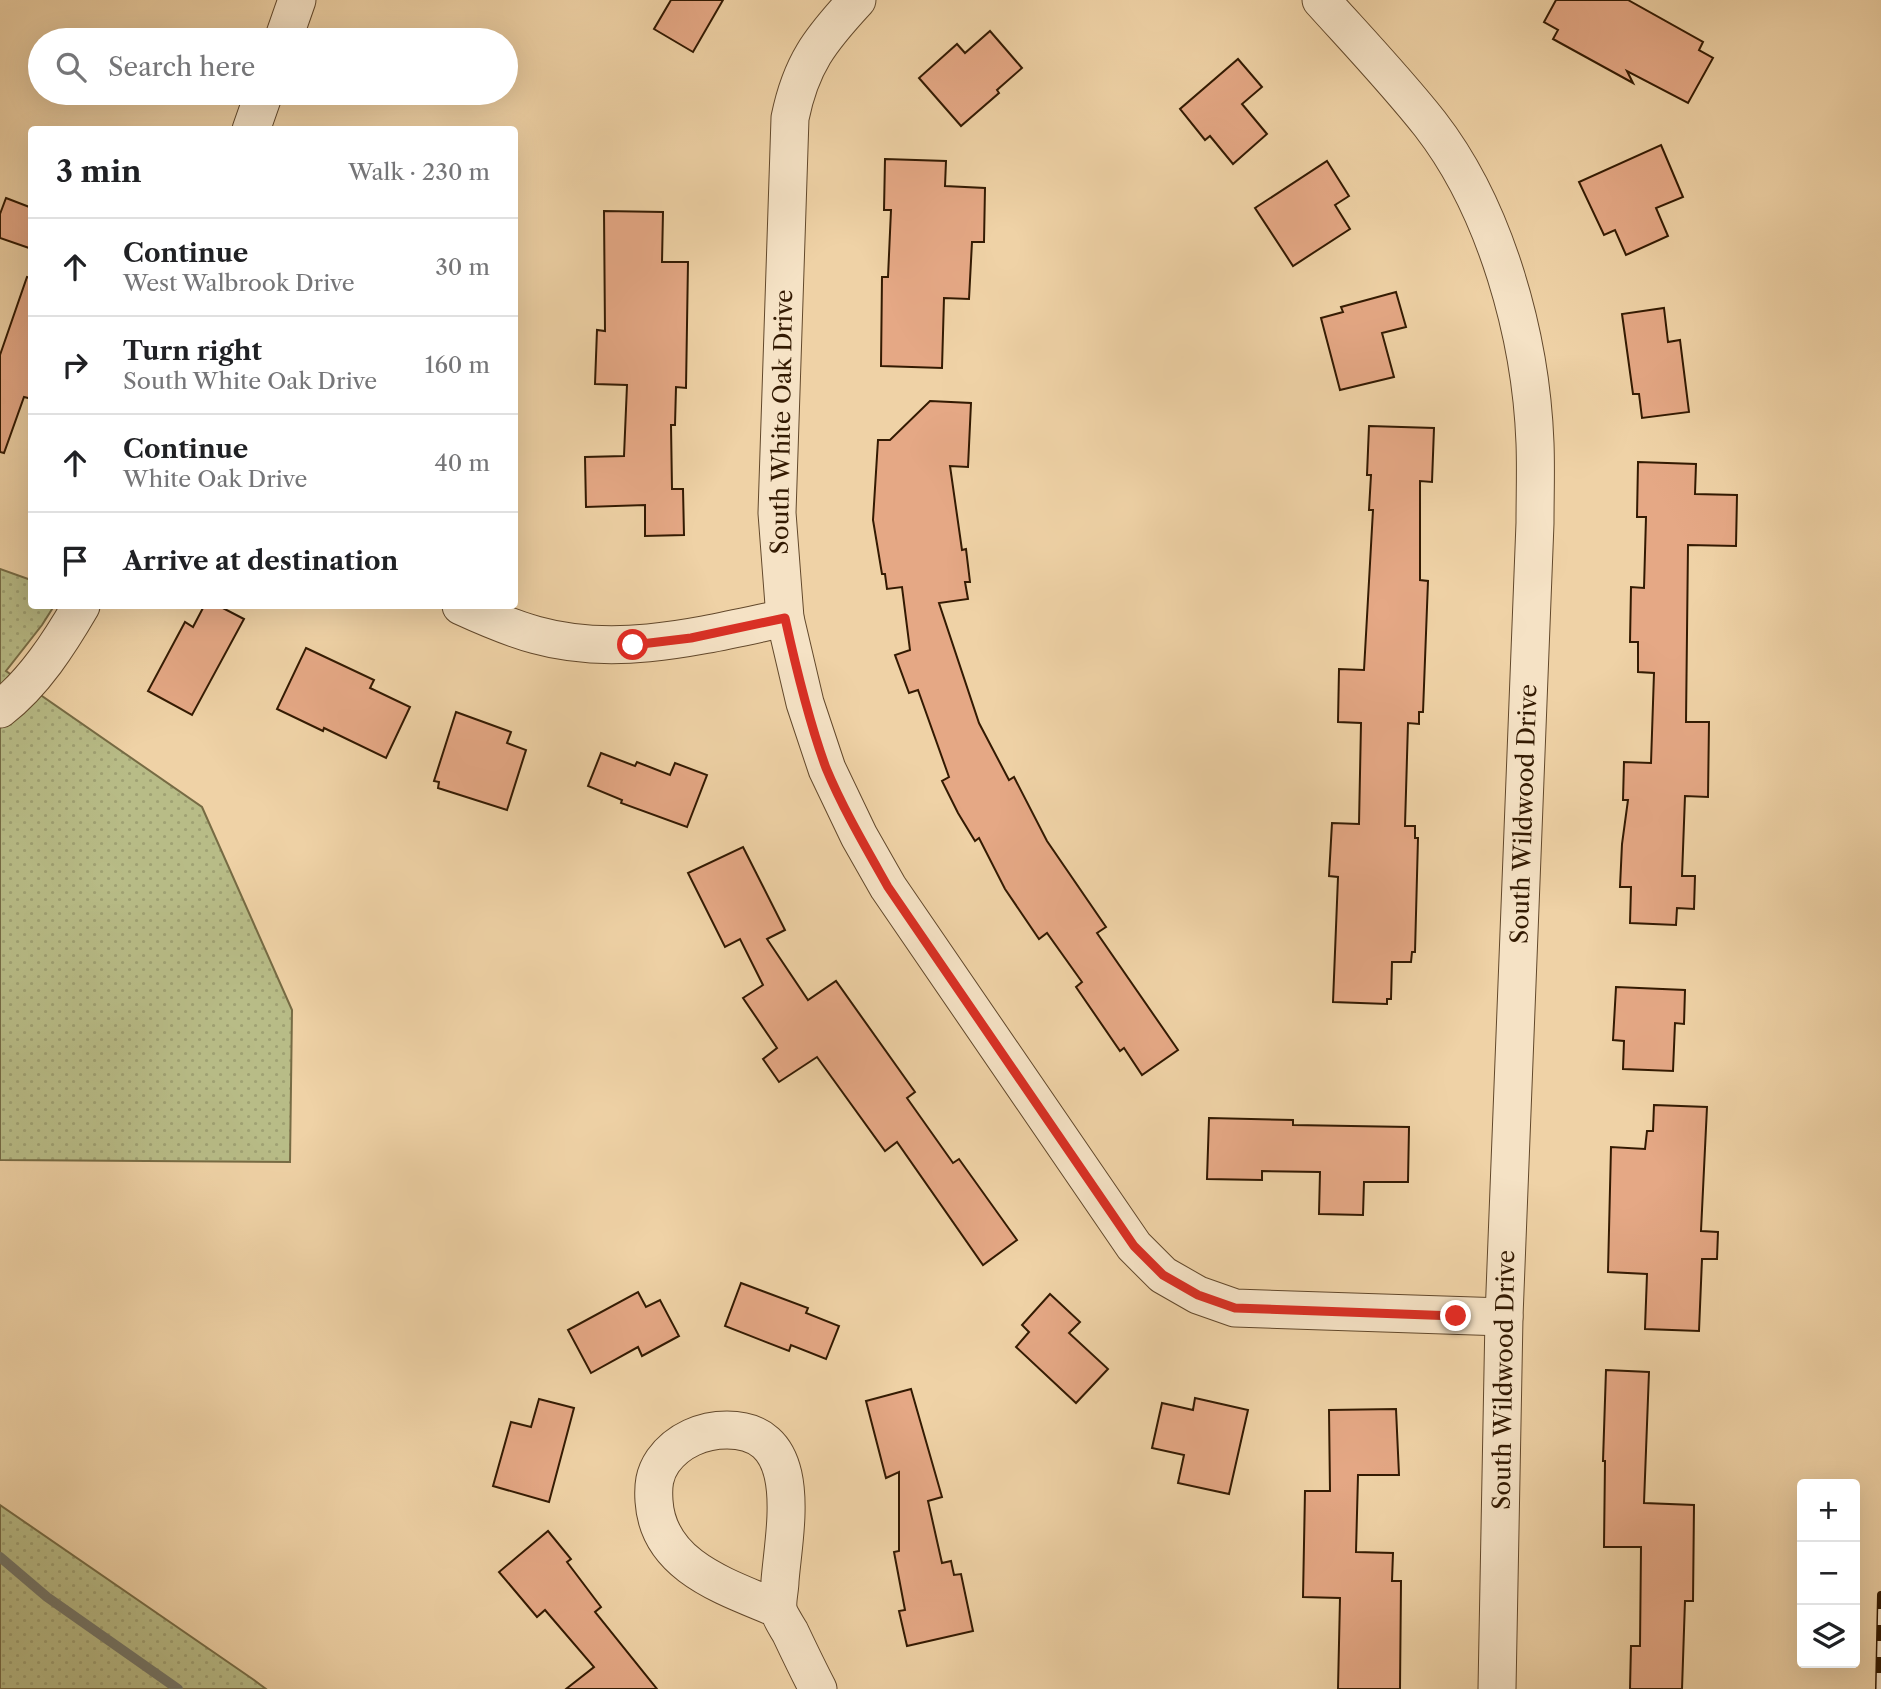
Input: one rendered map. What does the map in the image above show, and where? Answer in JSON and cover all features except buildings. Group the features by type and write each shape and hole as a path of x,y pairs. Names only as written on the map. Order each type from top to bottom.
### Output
{"street":[{"path":"287,28 297,0"},
{"name":"South White Oak Drive","path":"857,0 824,36 804,69 790,118 777,513 785,618 805,703 827,769 859,836 888,887 1134,1246 1163,1275 1198,1295 1235,1308 1504,1317"},
{"name":"South Wildwood Drive","path":"1321,0 1431,126 1460,172 1488,226 1504,269 1519,328 1535,441 1535,523 1504,1317 1497,1689"},
{"path":"252,126 260,105"},
{"path":"0,709 58,643 79,609"},
{"path":"468,609 536,636 585,645 633,645 691,638 785,618"},
{"path":"778,1609 706,1577 685,1563 660,1531 653,1488 656,1471 667,1455 699,1433 734,1430 754,1435 769,1445 778,1457 786,1492 778,1609 818,1689"}],"green space":[{"path":"0,569 28,579 28,609 52,609 6,671 202,807 292,1010 290,1162 0,1160"},
{"path":"0,1505 254,1680 266,1689 0,1689"}],"waterway":[{"path":"0,1557 47,1597 178,1689"}],"railway":[{"path":"1879,1689 1881,1595"}],"route":[{"path":"633,645 691,638 785,618 805,703 827,769 859,836 888,887 1134,1246 1163,1275 1198,1295 1235,1308 1456,1316"}]}
